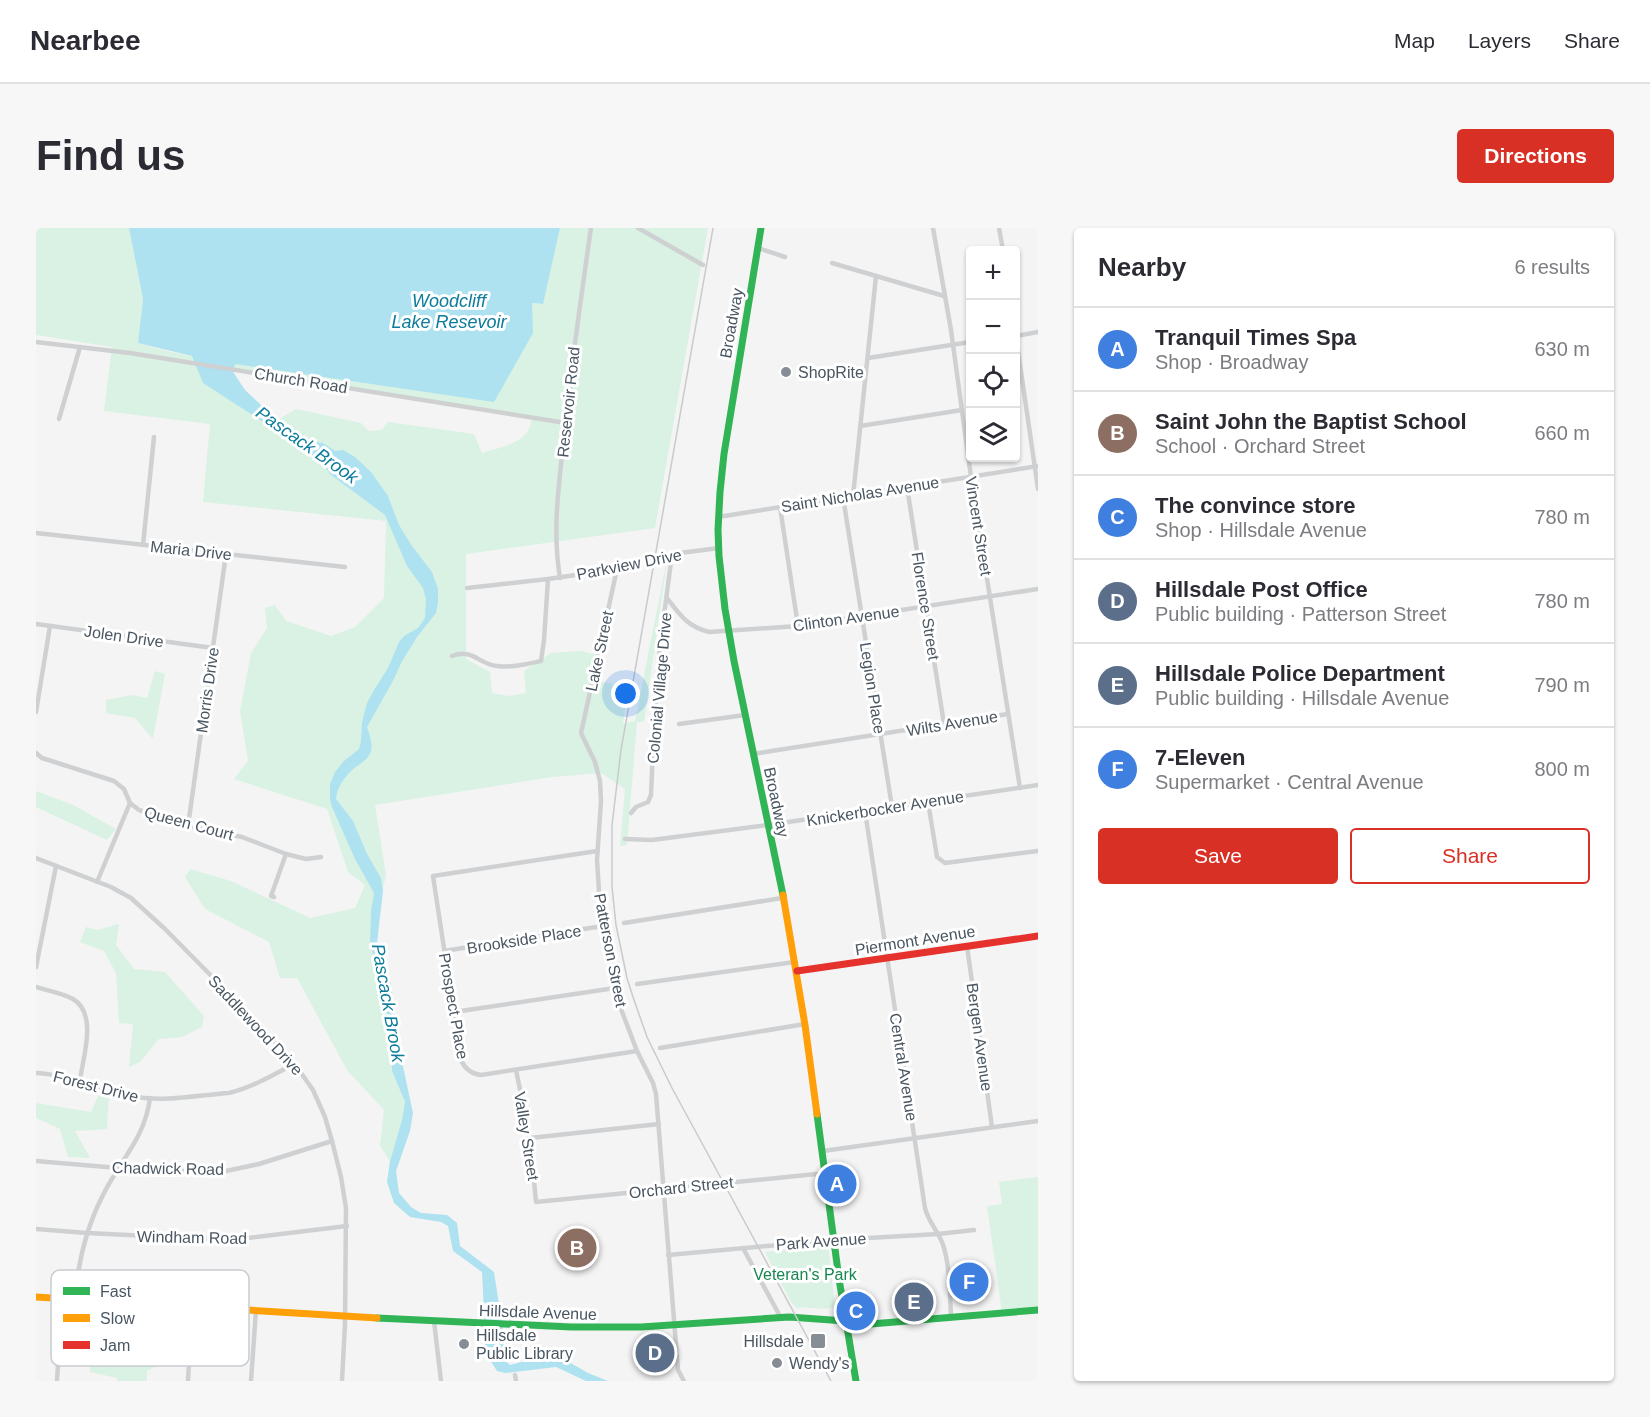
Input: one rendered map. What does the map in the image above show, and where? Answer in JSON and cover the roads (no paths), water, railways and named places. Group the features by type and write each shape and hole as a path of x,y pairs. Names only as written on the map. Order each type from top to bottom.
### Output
{"street":[{"name":"Reservoir Road","path":"560,578 556,523 575,339 591,228"},
{"path":"638,228 703,265"},
{"name":"Broadway","path":"761,228 724,450 718,517 721,582 727,630 797,971 826,1173 832,1240 856,1381"},
{"name":"Vincent Street","path":"933,228 953,345 971,477 1020,788"},
{"path":"999,228 1002,246"},
{"path":"758,248 784,257"},
{"path":"832,263 944,296"},
{"path":"853,495 876,276"},
{"path":"1020,336 1038,332"},
{"name":"Church Road","path":"36,342 130,352 566,423"},
{"path":"868,358 966,343"},
{"path":"59,419 80,347"},
{"path":"1019,354 1038,489"},
{"path":"861,426 962,410"},
{"path":"143,545 154,437"},
{"name":"Saint Nicholas Avenue","path":"718,517 1036,466"},
{"name":"Florence Street","path":"907,487 944,724"},
{"name":"Legion Place","path":"843,497 892,807"},
{"path":"780,507 798,626"},
{"name":"Maria Drive","path":"36,533 345,567"},
{"name":"Parkview Drive","path":"467,588 560,578 616,569 635,561 672,554 719,548"},
{"name":"Morris Drive","path":"188,826 226,554"},
{"name":"Colonial Village Drive","path":"631,813 636,807 648,802 651,795 660,646 672,554"},
{"name":"Lake Street","path":"581,733 616,569"},
{"path":"452,656 459,653 468,654 488,665 505,667 541,661 548,579"},
{"name":"Clinton Avenue","path":"667,598 680,615 696,629 709,632 798,626 1038,588"},
{"name":"Jolen Drive","path":"36,624 213,648"},
{"path":"36,712 50,626"},
{"name":"Wilts Avenue","path":"753,754 1008,714"},
{"path":"679,724 745,715"},
{"name":"Patterson Street","path":"581,733 595,762 600,781 598,884 603,927 615,988 628,1030 654,1083 656,1094 678,1370 683,1380"},
{"name":"Queen Court","path":"36,753 42,758 114,781 124,789 130,803 139,810 188,826 234,835 286,854 306,859 321,857"},
{"name":"Knickerbocker Avenue","path":"625,839 652,840 768,825 1038,785"},
{"path":"928,801 937,856 945,863 1038,851"},
{"path":"97,882 130,803"},
{"name":"Central Avenue","path":"865,811 925,1208 943,1244 951,1318"},
{"name":"Prospect Place","path":"597,851 433,876 461,1060 467,1070 481,1075 637,1051"},
{"path":"274,897 271,896 286,854"},
{"name":"Saddlewood Drive","path":"36,858 126,894 151,915 252,1017 306,1079 325,1117 344,1192 347,1226 342,1381"},
{"path":"36,967 56,866"},
{"path":"624,923 783,898"},
{"name":"Brookside Place","path":"444,951 603,927"},
{"name":"Piermont Avenue","path":"797,971 1038,936"},
{"name":"Bergen Avenue","path":"967,946 992,1127"},
{"path":"638,984 795,962"},
{"path":"36,987 72,998 86,1013 88,1026 80,1080"},
{"path":"454,1011 615,988"},
{"path":"660,1048 805,1024"},
{"name":"Forest Drive","path":"36,1073 58,1075 122,1093 150,1098 218,1094 240,1090 294,1064"},
{"name":"Valley Street","path":"516,1070 530,1138 536,1202"},
{"path":"79,1270 87,1233 104,1193 142,1130 150,1098"},
{"path":"823,1151 1038,1121"},
{"path":"530,1138 659,1124"},
{"name":"Chadwick Road","path":"36,1161 164,1171 226,1171 260,1164 332,1141"},
{"name":"Orchard Street","path":"536,1202 826,1173"},
{"name":"Windham Road","path":"36,1229 231,1240 347,1226"},
{"name":"Park Avenue","path":"668,1254 974,1230"},
{"path":"743,1248 781,1318"},
{"name":"Hillsdale Avenue","path":"36,1297 51,1298"},
{"name":"Hillsdale Avenue","path":"249,1310 595,1328 781,1318 845,1321 859,1325 1038,1310"},
{"path":"251,1381 256,1310"},
{"path":"434,1321 441,1381"},
{"path":"57,1381 58,1366"},
{"path":"188,1381 189,1366"},
{"path":"515,1375 516,1381"}],"water":[{"name":"Woodcliff Lake Resevoir","path":"129,228 560,228 543,304 532,303 533,333 494,402 235,364 233,372 245,390 274,417 314,442 323,443 335,451 343,450 355,457 371,472 388,496 399,525 432,572 438,589 436,613 417,637 401,663 367,727 372,745 370,754 345,777 336,799 353,821 367,854 381,878 383,891 377,943 391,984 401,1057 413,1113 410,1131 396,1171 399,1193 411,1207 421,1213 447,1215 457,1223 460,1246 494,1272 503,1330 504,1359 510,1365 541,1357 555,1358 569,1362 608,1381 586,1381 556,1367 505,1373 497,1371 486,1354 482,1272 453,1251 448,1226 441,1222 410,1217 394,1203 387,1182 405,1102 392,1071 391,1044 383,986 370,945 374,893 355,859 332,807 330,784 335,772 344,761 359,749 367,703 388,668 399,642 404,636 418,628 425,618 426,599 423,588 407,566 385,515 330,474 308,451 203,383 192,356 138,343 143,299"}],"railway":[{"path":"713,228 621,750 612,825 612,887 616,925 627,978 647,1037 672,1088 831,1381"}],"place":[{"name":"ShopRite","path":"786,372"},
{"name":"Tranquil Times Spa","path":"837,1184"},
{"name":"Saint John the Baptist School","path":"577,1248"},
{"name":"7-Eleven","path":"969,1282"},
{"name":"Hillsdale Police Department","path":"914,1302"},
{"name":"The convince store","path":"856,1311"},
{"name":"Hillsdale","path":"818,1341"},
{"name":"Hillsdale Public Library","path":"464,1344"},
{"name":"Hillsdale Post Office","path":"655,1353"},
{"name":"Wendy's","path":"777,1363"}],"water label":[{"name":"Pascack Brook","path":"307,445"},
{"name":"Pascack Brook","path":"388,1003"}],"park label":[{"name":"Veteran's Park","path":"805,1274"}]}
